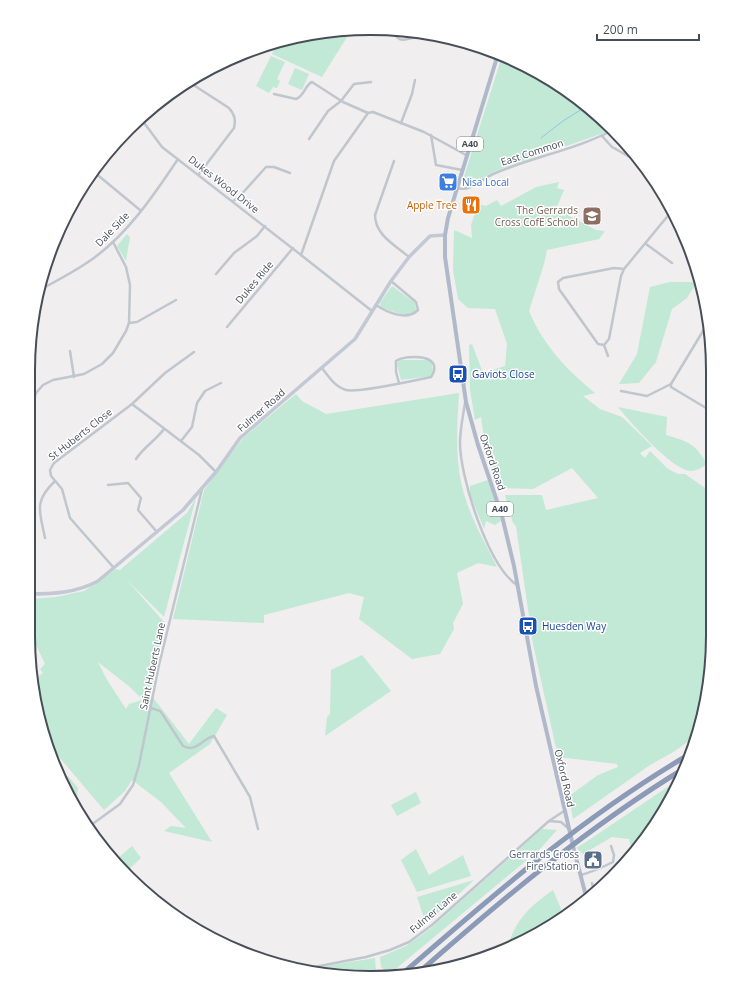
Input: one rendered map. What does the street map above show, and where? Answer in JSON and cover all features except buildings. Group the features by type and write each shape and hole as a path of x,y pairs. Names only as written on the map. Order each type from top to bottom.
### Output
{"highway":[{"path":"409,968 493,896 566,838 630,792 682,759"},
{"path":"426,966 565,850 622,808 675,774"}],"main road":[{"name":"Oxford Road","path":"496,60 457,188 445,235 445,257 466,402 478,445 502,516 518,586 536,686 564,811 585,894"}],"street":[{"path":"397,36 400,40 404,41 413,38"},
{"path":"401,123 415,80"},
{"path":"274,94 296,99 303,94 309,83 312,82 341,101 368,113 373,112 431,135 466,155"},
{"path":"309,139 328,111 341,101 354,84 371,82"},
{"path":"194,85 229,108 233,113 235,120 234,128 199,174"},
{"path":"301,255 334,162 368,113"},
{"name":"Dukes Wood Drive","path":"144,123 162,147 199,174 372,312"},
{"name":"East Common","path":"457,188 468,189 496,172 608,133"},
{"path":"431,135 437,170"},
{"path":"602,136 612,147 630,158"},
{"name":"Dale Side","path":"45,287 92,259 112,242 159,188 178,158"},
{"path":"394,161 375,215 375,224 379,232 409,257"},
{"path":"436,165 462,170"},
{"path":"233,201 239,197 266,167 274,167 290,173"},
{"path":"98,175 140,210"},
{"path":"604,345 609,339 624,269 668,216"},
{"path":"216,274 234,253 256,236 265,226"},
{"name":"Fulmer Road","path":"35,594 55,594 85,588 98,581 183,510 216,472 240,438 355,339 391,281 409,257 430,236 445,235"},
{"path":"35,396 43,385 53,380 84,374 102,364 113,353 129,323 129,279 126,267 112,242"},
{"path":"646,244 672,263"},
{"name":"Dukes Ride","path":"227,327 293,248"},
{"path":"604,345 595,342 559,289 558,282 562,278 614,268 624,269"},
{"path":"376,305 382,309 406,316 411,316 418,310 416,302 391,281"},
{"path":"129,323 137,322 176,300"},
{"path":"621,391 647,396 671,385 703,331"},
{"path":"604,345 608,356"},
{"path":"70,351 74,377"},
{"name":"St Huberts Close","path":"114,568 70,518 62,489 51,476 50,470 54,463 132,404 164,373 194,352"},
{"path":"322,368 336,385 348,390 363,390 431,377 434,373 433,362 430,358 400,358 396,361 395,366 399,383"},
{"path":"181,441 192,427 197,403 205,391 221,382"},
{"path":"671,385 706,408"},
{"path":"466,402 460,444 468,494 488,544 502,571 518,586"},
{"path":"132,404 199,455 216,472"},
{"path":"136,459 143,449 158,438 164,429"},
{"path":"45,538 39,505 44,491 55,481"},
{"path":"108,485 128,483 141,498 138,510 157,532"},
{"name":"Saint Huberts Lane","path":"93,824 120,804 130,792 139,765 159,665 202,488"},
{"path":"151,708 160,711 183,746 189,749 195,748 208,738 214,736 250,797 258,829"},
{"name":"Fulmer Lane","path":"317,967 366,957 400,947 409,942 432,925 548,821 564,811"},
{"path":"548,821 560,822 569,830"},
{"path":"580,875 593,872 598,867 613,862 614,855 611,846"},
{"path":"592,883 593,887"}],"green space":[{"path":"348,36 322,77 272,54 274,49 305,41"},
{"path":"271,56 285,62 277,79 280,81 277,88 273,87 269,93 256,86"},
{"path":"500,62 538,80 557,92 575,104 607,132 495,171 468,186 465,186 462,183"},
{"path":"295,68 309,74 302,90 288,84"},
{"path":"559,182 557,188 564,190 556,209 596,230 605,231 599,239 547,250 529,311 541,335 566,366 595,393 583,396 600,409 622,417 652,446 640,453 645,458 650,451 668,469 678,474 685,474 706,489 705,657 700,701 689,741 675,751 650,765 573,819 569,796 598,775 618,767 617,764 558,757 533,644 516,526 513,523 505,495 542,495 546,510 598,498 572,468 533,489 500,488 486,452 481,417 475,420 470,390 469,345 472,344 483,373 505,366 507,344 495,309 468,308 458,299 453,270 454,230 472,238 471,225 478,204 486,206 497,200 501,206 536,187"},
{"path":"127,234 130,237 126,261 117,246"},
{"path":"670,282 694,282 695,285 687,298 672,309 656,362 639,383 619,384 637,354 650,287"},
{"path":"392,286 415,303 416,310 412,313 403,314 381,307 380,303"},
{"path":"400,360 428,360 432,363 433,373 431,376 401,380 397,364"},
{"path":"459,393 457,447 462,487 472,517 497,567 478,563 457,573 463,604 453,623 454,629 440,654 412,659 359,619 364,597 349,593 264,615 264,623 173,619 204,490 243,438 296,394 302,401 326,414"},
{"path":"618,407 667,417 666,435 690,444 703,457 706,465 697,470 690,471 682,468 662,454"},
{"path":"488,480 495,497 501,521 495,525 486,521 484,529 470,494 470,486"},
{"path":"196,498 164,617 126,579 164,622 151,695 189,744 216,708 227,715 210,744 169,773 212,842 164,831 171,826 186,828 161,802 132,780 125,791 104,810 58,755 53,743 41,701 38,679 38,677 43,673 40,669 45,664 35,644 35,598 56,597 84,591 116,569 120,570 187,513","holes":["98,662 130,687 143,700 129,704 126,709 107,680"]},
{"path":"362,655 391,691 325,736 327,717 330,714 331,670"},
{"path":"68,776 78,788 77,797 70,784 67,777"},
{"path":"670,785 649,822 631,847 629,839 612,837 583,854 577,848"},
{"path":"416,792 421,803 397,816 391,805"},
{"path":"542,829 557,830 539,850 395,970 385,970 381,967 380,957 406,946 430,929"},
{"path":"132,846 141,858 129,869 119,858"},
{"path":"416,849 429,875 463,855 471,876 417,892 401,860"},
{"path":"474,880 426,924 417,897"},
{"path":"553,890 562,911 538,926 510,940 514,930 524,915 537,902"},
{"path":"375,958 376,971 349,970 320,967"}],"waterway":[{"path":"541,138 581,109"}],"place":[{"name":"Nisa Local","path":"448,182"},
{"name":"Apple Tree","path":"471,205"},
{"name":"The Gerrards Cross CofE School","path":"592,216"},
{"name":"Gaviots Close","path":"458,374"},
{"name":"Huesden Way","path":"528,626"},
{"name":"Gerrards Cross Fire Station","path":"593,860"}]}
